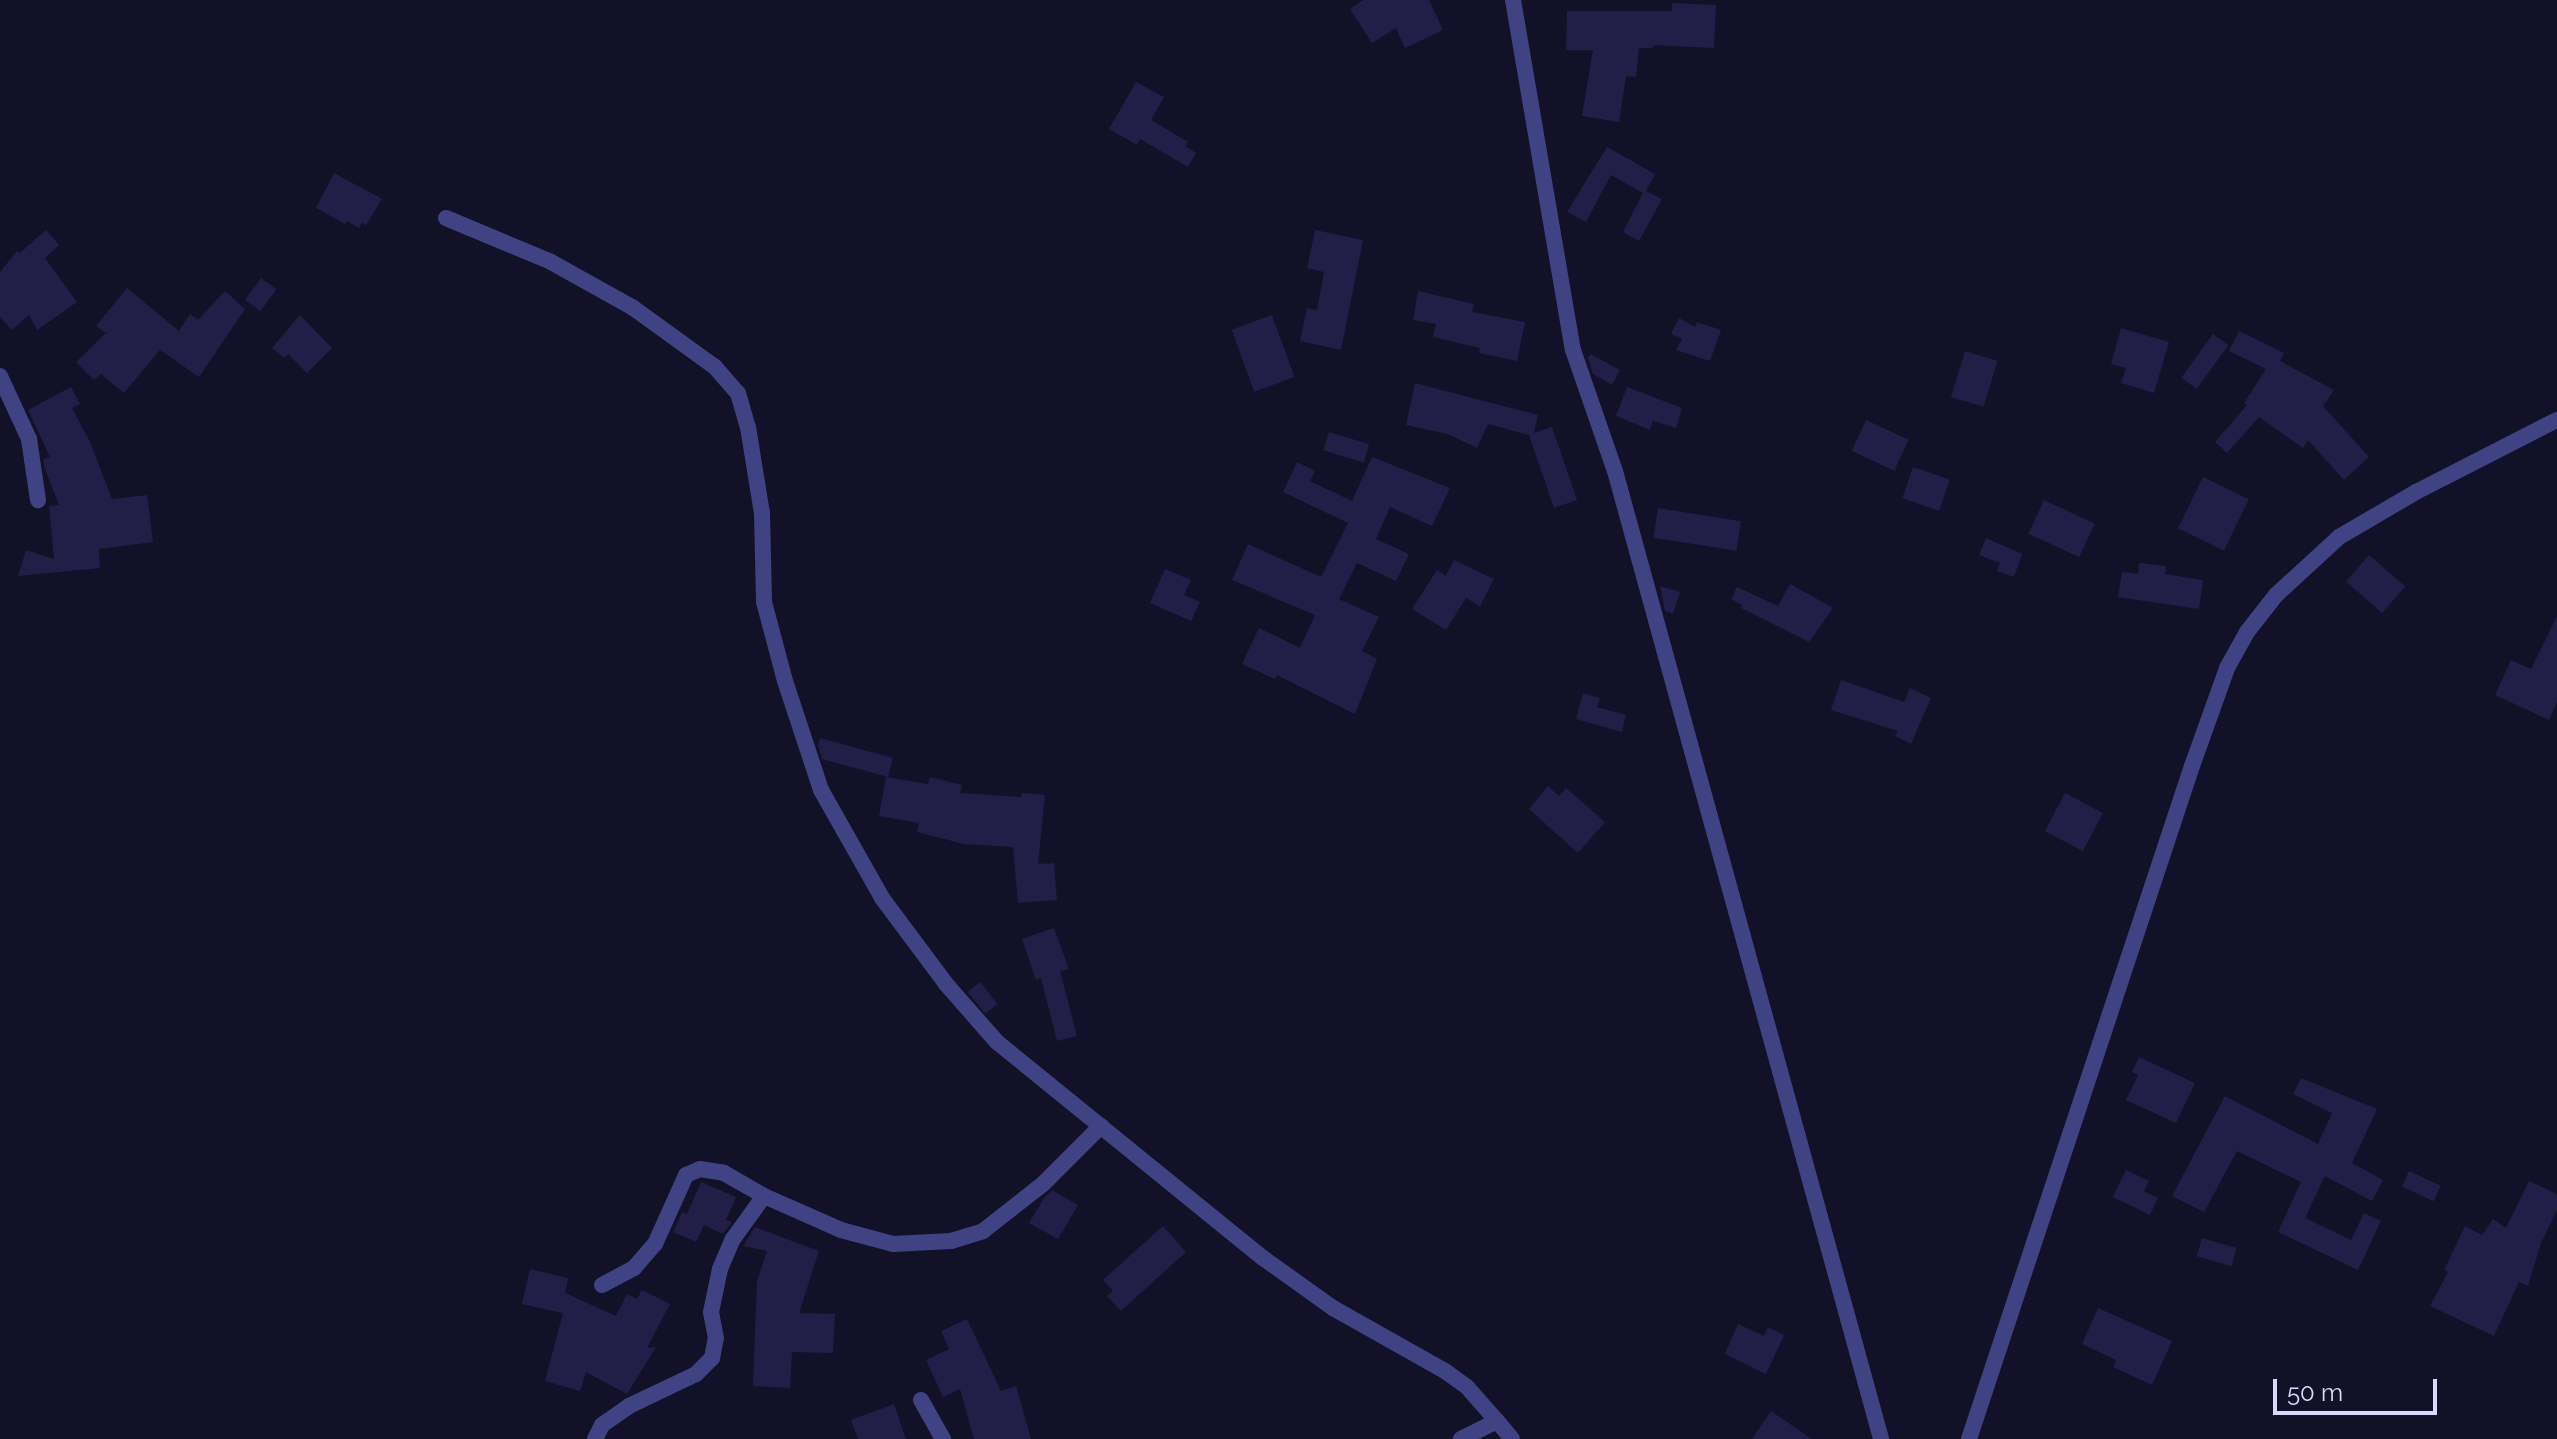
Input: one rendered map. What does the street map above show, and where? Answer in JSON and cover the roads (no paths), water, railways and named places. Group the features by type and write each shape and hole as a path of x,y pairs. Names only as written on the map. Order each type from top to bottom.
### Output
{"street":[{"path":"1513,0 1573,350 1615,471 1881,1439"},
{"path":"446,218 551,262 632,307 715,367 738,393 748,427 762,513 764,602 785,681 821,790 882,898 946,984 997,1042 1263,1258 1333,1308 1445,1371 1467,1387 1512,1439"},
{"path":"0,376 10,391 29,439 38,500"},
{"path":"1969,1439 2192,766 2227,668 2247,632 2276,595 2339,537 2416,492 2557,420"},
{"path":"602,1285 634,1268 655,1244 686,1175 700,1169 724,1173 764,1196 841,1230 893,1244 951,1241 983,1231 1031,1194 1101,1126"},
{"path":"595,1439 602,1425 629,1406 696,1374 712,1358 716,1338 711,1312 720,1269 733,1239 764,1196"},
{"path":"921,1400 943,1439"},
{"path":"1461,1439 1497,1421"}]}
